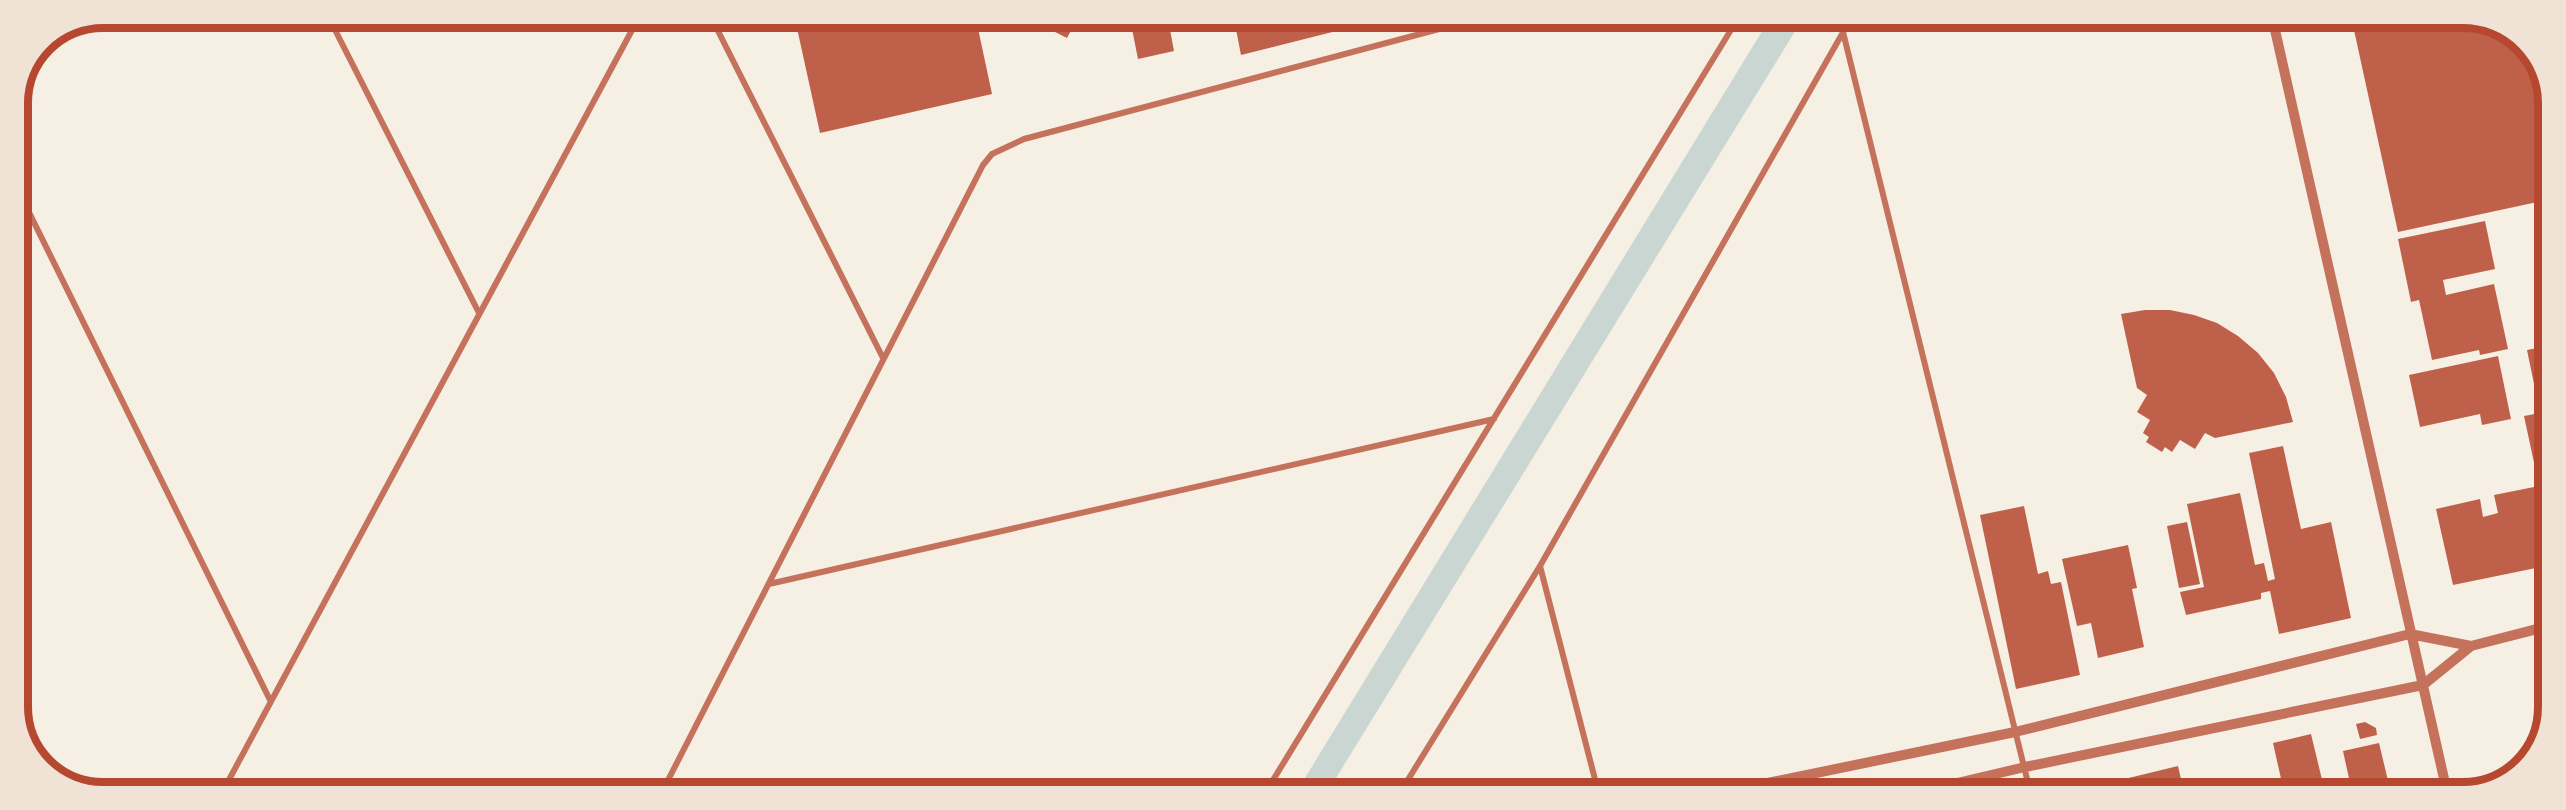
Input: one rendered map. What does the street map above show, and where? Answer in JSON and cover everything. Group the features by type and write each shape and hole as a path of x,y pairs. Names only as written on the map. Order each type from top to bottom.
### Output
{"street":[{"path":"334,28 479,313"},
{"path":"228,782 633,28"},
{"path":"717,28 884,358"},
{"path":"667,782 983,165 992,154 1024,139 1443,28"},
{"path":"1272,782 1732,28"},
{"path":"1407,782 1540,566 1845,28"},
{"path":"2275,28 2445,782"},
{"path":"1843,31 2028,782"},
{"path":"28,211 270,700"},
{"path":"770,584 1494,418"},
{"path":"1540,566 1596,782"},
{"path":"1773,782 2015,732 2410,634 2471,645 2538,629"},
{"path":"1960,782 2025,766 2423,685 2471,645"}],"shaded area":[{"path":"1764,28 1797,28 1334,782 1303,782"}],"building":[{"path":"797,28 978,28 992,94 820,133"},
{"path":"1047,28 1072,28 1067,38"},
{"path":"1132,28 1170,28 1174,51 1138,59"},
{"path":"1236,28 1348,28 1241,55"},
{"path":"2363,28 2472,29 2496,36 2515,51 2532,75 2536,89 2537,202 2398,232 2354,30"},
{"path":"2485,221 2495,269 2443,280 2446,295 2494,284 2508,349 2480,355 2479,350 2432,360 2419,300 2411,302 2398,239"},
{"path":"2145,310 2170,310 2194,315 2217,323 2238,336 2258,353 2274,373 2286,397 2293,422 2215,438 2205,433 2195,449 2180,440 2172,452 2165,447 2162,452 2146,442 2149,437 2143,433 2150,420 2137,412 2147,395 2137,388 2121,314"},
{"path":"2537,348 2537,401 2527,350"},
{"path":"2498,356 2511,419 2482,425 2480,414 2420,427 2409,375"},
{"path":"2538,413 2538,480 2524,416"},
{"path":"2283,446 2301,529 2331,522 2351,618 2279,634 2270,591 2261,593 2261,599 2186,615 2180,592 2204,587 2187,504 2240,493 2255,565 2264,563 2268,581 2275,579 2249,453"},
{"path":"2538,486 2538,568 2453,585 2436,509 2480,499 2483,517 2498,513 2494,495"},
{"path":"2024,506 2038,574 2048,571 2051,584 2061,582 2080,675 2016,689 1980,515"},
{"path":"2187,522 2200,584 2179,588 2167,526"},
{"path":"2128,545 2137,588 2132,589 2144,647 2098,658 2091,623 2077,626 2062,559"},
{"path":"2365,722 2376,728 2377,735 2360,739 2356,724"},
{"path":"2311,734 2323,782 2282,782 2273,743"},
{"path":"2379,743 2388,782 2350,782 2343,751"},
{"path":"2178,766 2182,782 2112,782"}]}
